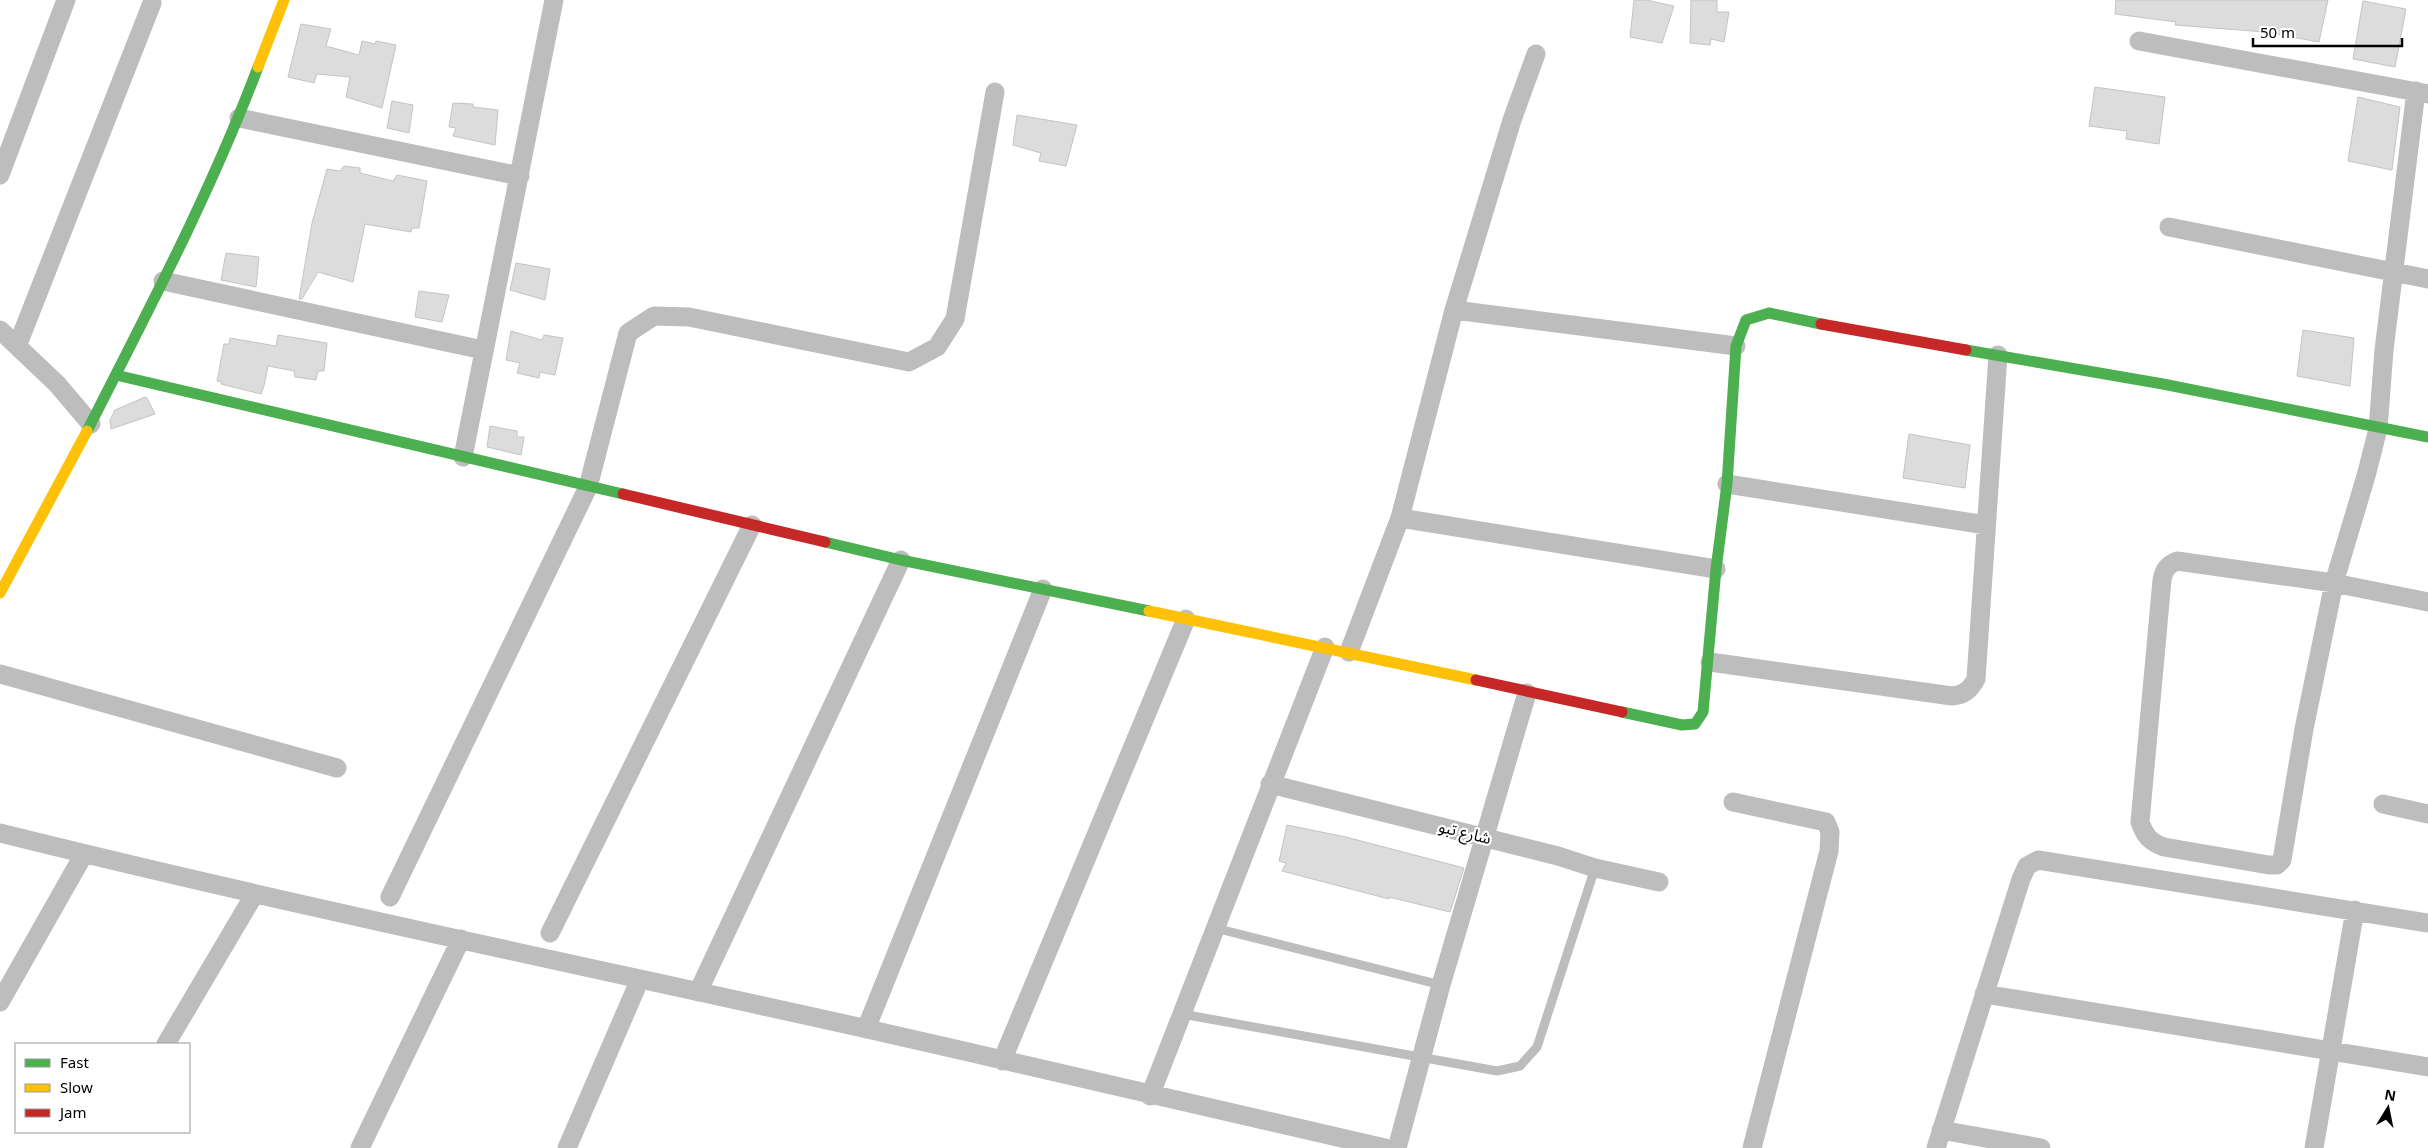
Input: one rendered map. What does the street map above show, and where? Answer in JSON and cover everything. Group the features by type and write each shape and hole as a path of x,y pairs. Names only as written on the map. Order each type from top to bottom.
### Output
{"street":[{"path":"0,175 66,0"},
{"path":"0,594 91,424 163,281 239,118 284,0"},
{"path":"463,457 554,0"},
{"path":"18,344 152,3"},
{"path":"2139,41 2422,92 2393,273 2380,382 2378,429 2334,583 2304,729 2282,860 2277,865 2269,865 2164,847 2153,843 2145,834 2140,822 2164,571 2169,564 2177,561 2334,583 2428,602"},
{"path":"1349,652 1400,518 1454,310 1512,120 1536,54"},
{"path":"390,897 588,487 628,333 654,316 689,317 910,362 937,347 955,319 995,92"},
{"path":"239,118 520,176"},
{"path":"2169,227 2428,279"},
{"path":"163,281 483,350"},
{"path":"1454,310 1736,346"},
{"path":"116,375 901,560 1349,652 1527,693 1682,725 1696,724 1704,712 1710,662 1716,569 1727,484 1736,346 1746,320 1769,312 1871,334 2163,384 2378,429 2428,437"},
{"path":"0,330 18,344 91,424"},
{"path":"1710,662 1942,695 1962,695 1971,688 1976,679 1998,355"},
{"path":"1727,484 1986,525"},
{"path":"1400,518 1716,569"},
{"path":"550,933 752,525"},
{"path":"698,992 901,560"},
{"path":"866,1029 1043,589"},
{"path":"1002,1061 1186,619"},
{"path":"1150,1096 1325,647"},
{"path":"0,674 337,768"},
{"path":"1397,1148 1441,986 1527,693"},
{"name":"شارع تبو","path":"1270,784 1558,856 1595,868 1659,882"},
{"path":"1733,802 1826,822 1830,832 1829,851 1752,1148"},
{"path":"2383,804 2428,814"},
{"path":"0,833 254,895 866,1029 1150,1096 1385,1148"},
{"path":"0,1002 84,854"},
{"path":"1936,1148 2021,878 2027,866 2038,860 2428,923"},
{"path":"167,1043 254,895"},
{"path":"2314,1148 2355,910"},
{"path":"360,1148 461,939"},
{"path":"567,1148 640,979"},
{"path":"1984,994 2428,1067"},
{"path":"1941,1130 2041,1148"}],"lane":[{"path":"1182,1014 1498,1071 1520,1066 1537,1047 1595,868"},
{"path":"1215,928 1441,986"}],"building":[{"path":"1634,0 1646,0 1674,6 1662,43 1630,37"},
{"path":"1691,0 1717,0 1717,12 1729,12 1724,42 1711,39 1710,45 1690,43"},
{"path":"2116,0 2328,0 2319,42 2265,32 2175,25 2176,22 2115,14"},
{"path":"2363,1 2406,9 2395,67 2353,59"},
{"path":"301,24 331,29 326,46 359,55 362,41 375,44 376,41 396,45 382,108 346,97 350,77 317,74 314,83 288,77"},
{"path":"2095,87 2165,97 2159,144 2126,139 2127,131 2089,126"},
{"path":"2358,97 2400,107 2392,170 2348,161"},
{"path":"392,101 413,105 409,133 387,128"},
{"path":"453,103 473,104 473,107 498,110 495,145 453,136 456,128 449,127"},
{"path":"1017,115 1077,125 1066,166 1039,161 1041,153 1013,145"},
{"path":"344,166 360,168 360,173 393,181 397,175 427,181 419,228 412,228 411,232 365,224 353,282 318,272 302,299 299,299 312,223 327,169 340,171"},
{"path":"226,253 259,257 256,287 221,280"},
{"path":"516,263 550,269 545,300 510,290"},
{"path":"419,291 449,295 442,322 415,317"},
{"path":"2303,330 2354,338 2350,386 2297,376"},
{"path":"511,331 542,340 544,335 563,338 555,375 540,372 539,378 517,373 520,363 506,360"},
{"path":"278,335 327,343 324,371 318,371 316,380 295,377 294,371 268,366 261,394 221,384 222,382 217,381 224,344 229,344 230,338 276,346"},
{"path":"145,397 155,414 111,429 110,420 115,410"},
{"path":"490,426 517,431 517,437 524,437 521,455 487,447"},
{"path":"1909,434 1970,445 1965,488 1903,478"},
{"path":"1287,825 1346,837 1464,868 1450,912 1389,897 1389,899 1282,871 1286,863 1279,861"}],"traffic: fast":[{"path":"87,431 156,296 199,205 240,114 258,67"},
{"path":"1622,712 1682,725 1695,724 1703,712 1716,569 1727,484 1736,346 1746,320 1769,313 1821,324"},
{"path":"1966,350 2163,384 2428,437"},
{"path":"116,375 623,494"},
{"path":"825,542 901,560 1149,611"}],"traffic: slow":[{"path":"258,67 284,0"},
{"path":"0,593 87,431"},
{"path":"1149,611 1476,680"}],"traffic: jam":[{"path":"1821,324 1966,350"},
{"path":"623,494 825,542"},
{"path":"1476,680 1622,712"}]}
